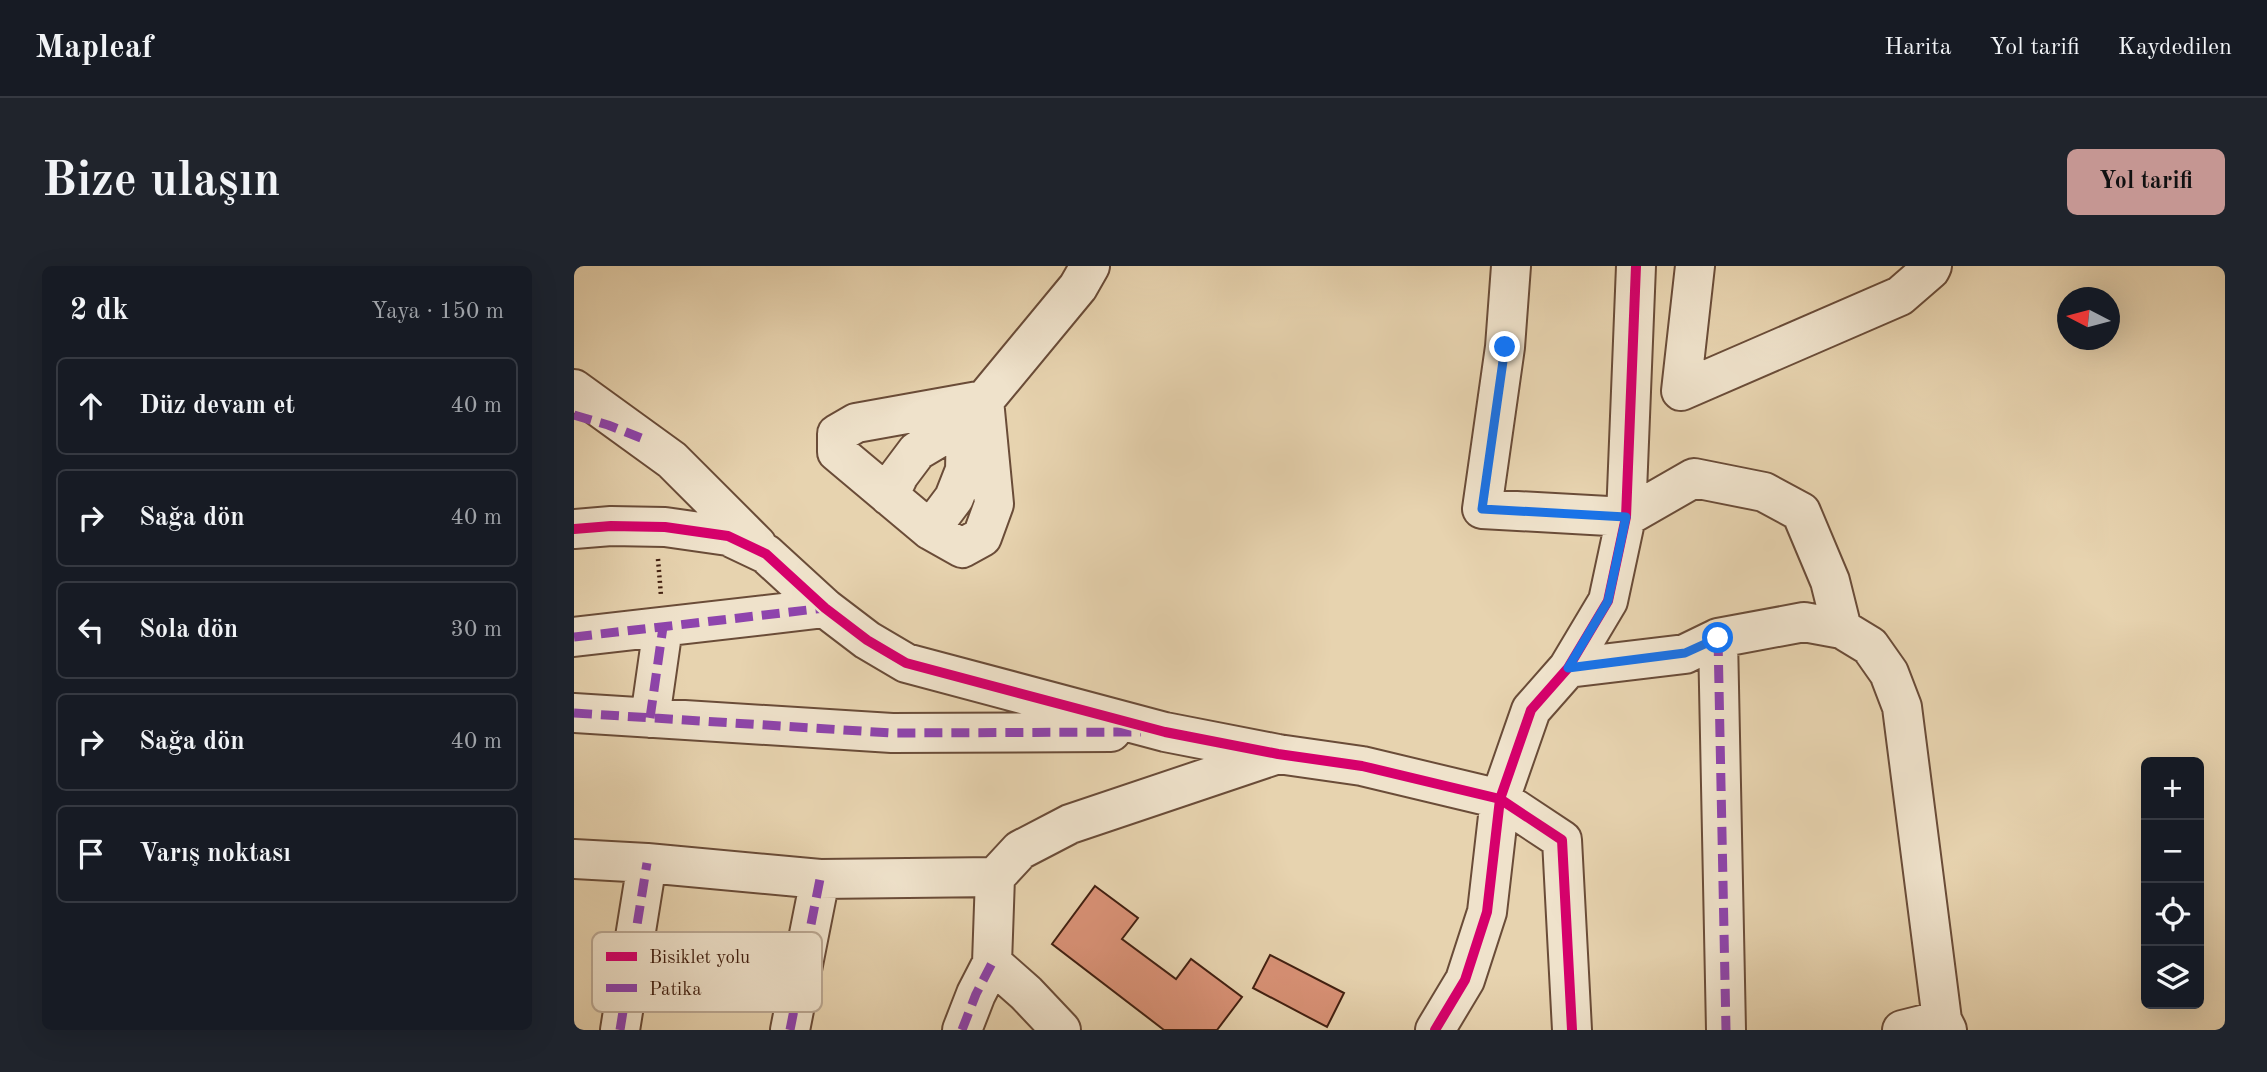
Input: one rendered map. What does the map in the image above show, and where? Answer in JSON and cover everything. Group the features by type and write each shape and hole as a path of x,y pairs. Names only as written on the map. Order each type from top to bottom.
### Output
{"street":[{"path":"889,496 899,475 916,451 975,411 1078,287 1090,266"},
{"path":"1511,266 1505,347 1482,509 1626,517 1694,478 1764,492 1801,512 1830,581 1842,629"},
{"path":"1435,1030 1465,980 1487,912 1500,799 1531,710 1568,668 1608,601 1626,517 1636,266"},
{"path":"1695,266 1681,391 1900,296 1930,271 1932,266"},
{"path":"574,389 671,460 825,608 867,640 906,663 1165,732 1278,754 1362,766 1500,799 1562,839 1572,1030"},
{"path":"975,411 994,504 982,537 962,548 930,530 836,452 837,434 856,424 975,411"},
{"path":"574,415 640,438"},
{"path":"574,529 655,527 728,536 766,554"},
{"path":"574,637 825,608"},
{"path":"1568,668 1685,653 1718,638 1804,622 1842,629 1870,646 1889,673 1902,707 1944,1025 1902,1030"},
{"path":"650,718 663,627"},
{"path":"1718,638 1726,1030"},
{"path":"574,713 892,733 1165,732"},
{"path":"962,1030 992,963 995,877 1020,850 1069,824 1278,754"},
{"path":"574,859 820,879 995,877"},
{"path":"636,932 647,863"},
{"path":"809,932 820,879"},
{"path":"992,963 1026,993 1060,1030"},
{"path":"620,1030 623,1012"},
{"path":"790,1030 794,1012"}],"path":[{"path":"655,527 663,627"}],"building":[{"path":"1095,886 1138,918 1122,939 1176,979 1191,959 1242,997 1217,1030 1164,1030 1052,944"},
{"path":"1270,955 1344,993 1327,1027 1253,988"}],"marked path":[{"path":"574,415 641,438"},
{"path":"574,637 825,608"},
{"path":"650,718 663,627"},
{"path":"1718,638 1726,1030"},
{"path":"574,713 892,733 1141,732"},
{"path":"636,932 647,863"},
{"path":"809,932 820,879"},
{"path":"962,1030 992,963"},
{"path":"620,1030 623,1012"},
{"path":"790,1030 794,1012"}],"cycle path":[{"path":"1435,1030 1465,980 1487,912 1500,799 1531,710 1568,668 1608,601 1626,517 1636,266"},
{"path":"574,529 611,526 665,527 728,536 766,554 825,608 867,640 906,663 1165,732 1278,754 1362,766 1500,799 1562,840 1572,1030"}],"route":[{"path":"1505,347 1482,509 1626,517 1608,601 1568,668 1685,653 1718,638"}]}
